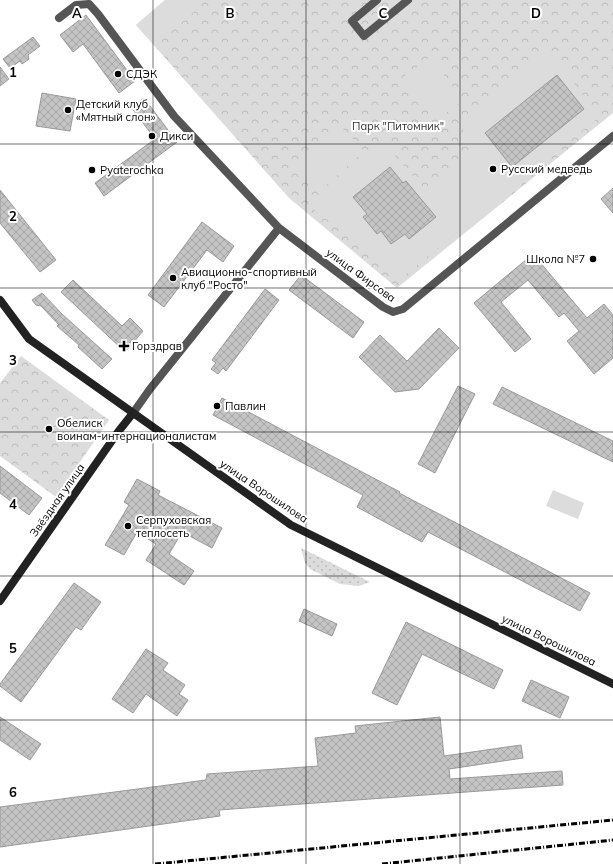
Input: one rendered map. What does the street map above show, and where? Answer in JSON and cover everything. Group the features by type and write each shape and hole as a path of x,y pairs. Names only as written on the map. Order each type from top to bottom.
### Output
{"main road":[{"name":"улица Ворошилова","path":"0,300 29,339 292,525 613,684"},
{"name":"Звёздная улица","path":"0,601 118,432 133,413"}],"street":[{"path":"377,0 352,21 364,36 408,0"},
{"path":"59,18 76,5 89,4 174,116 279,228 150,389 133,413"},
{"name":"улица Фирсова","path":"279,228 383,307 393,312 403,309 613,136"}],"green space":[{"name":"Парк \"Питомник\"","path":"165,0 613,0 613,113 397,288 289,198 136,25"},
{"path":"165,0 185,0 195,11 155,46 136,25"},
{"name":"Русский медведь","path":"549,51 599,117 402,277 313,209 382,141 426,191 477,147 460,126"},
{"path":"430,57 463,100 436,120 403,77"},
{"path":"342,128 364,151 318,193 297,170"},
{"path":"21,356 109,420 56,497 0,456 0,383"},
{"path":"553,490 584,503 578,519 546,506"},
{"path":"301,548 370,582 359,586 340,584 310,569 305,563"}],"building":[{"path":"86,15 135,81 119,93 83,44 73,52 60,35"},
{"path":"33,37 40,46 28,55 29,59 22,64 20,61 10,68 3,59"},
{"path":"0,67 9,79 0,86"},
{"path":"557,75 584,109 512,167 485,133"},
{"path":"42,93 76,99 70,131 36,126"},
{"path":"144,98 177,142 104,196 95,183 155,139 131,107"},
{"path":"390,167 403,183 406,181 436,217 409,239 405,234 391,244 381,231 377,234 363,217 367,214 353,197"},
{"path":"613,188 613,213 601,199"},
{"path":"0,190 56,260 40,272 0,223"},
{"name":"Авиационно-спортивный клуб \"Росто\"","path":"202,222 234,246 223,262 207,250 164,307 148,295"},
{"path":"533,254 587,318 604,304 613,315 613,358 594,374 567,341 579,331 564,313 559,317 528,280 501,302 531,339 515,352 474,303"},
{"path":"301,275 364,322 353,338 289,290"},
{"path":"73,280 122,326 130,318 143,331 128,349 123,350 61,292"},
{"path":"265,289 279,300 226,371 223,368 218,374 211,369 216,363 212,360"},
{"path":"42,293 62,314 112,359 102,369 78,347 79,345 57,326 59,325 41,306 36,305 32,300"},
{"path":"439,328 459,348 419,389 395,392 359,357 380,335 407,361"},
{"path":"458,386 475,394 435,473 418,464"},
{"path":"502,387 613,441 613,462 493,404"},
{"path":"222,398 590,593 580,611 428,532 422,542 357,507 363,495 213,415"},
{"path":"0,466 42,498 29,515 0,493"},
{"path":"137,479 160,491 158,495 222,528 212,548 182,532 169,554 194,571 184,585 146,560 156,544 137,532 124,555 105,545 129,505 124,502"},
{"path":"74,583 101,602 81,630 76,627 21,702 0,686 0,684"},
{"path":"304,609 337,624 332,636 299,621"},
{"path":"406,622 503,670 494,689 422,654 397,705 372,693"},
{"path":"146,649 168,663 163,670 185,685 179,694 188,700 177,716 146,694 133,713 112,699"},
{"path":"531,680 569,697 560,718 522,701"},
{"path":"0,717 41,744 30,760 0,740"},
{"path":"440,717 444,756 521,745 523,758 449,769 450,779 562,771 563,785 219,810 220,816 0,847 0,807 206,780 207,774 318,766 315,738 356,733 355,726"}],"railway":[{"path":"155,864 613,820"},
{"path":"382,864 613,840"}],"place":[{"name":"СДЭК","path":"118,74"},
{"name":"Детский клуб «Мятный слон»","path":"68,110"},
{"name":"Дикси","path":"152,136"},
{"name":"Русский медведь","path":"493,169"},
{"name":"Pyaterochka","path":"92,170"},
{"name":"Школа №7","path":"593,259"},
{"name":"Авиационно-спортивный клуб \"Росто\"","path":"173,278"},
{"name":"Горздрав","path":"124,346"},
{"name":"Павлин","path":"217,406"},
{"name":"Обелиск воинам-интернационалистам","path":"49,429"},
{"name":"Серпуховская теплосеть","path":"128,526"}]}
